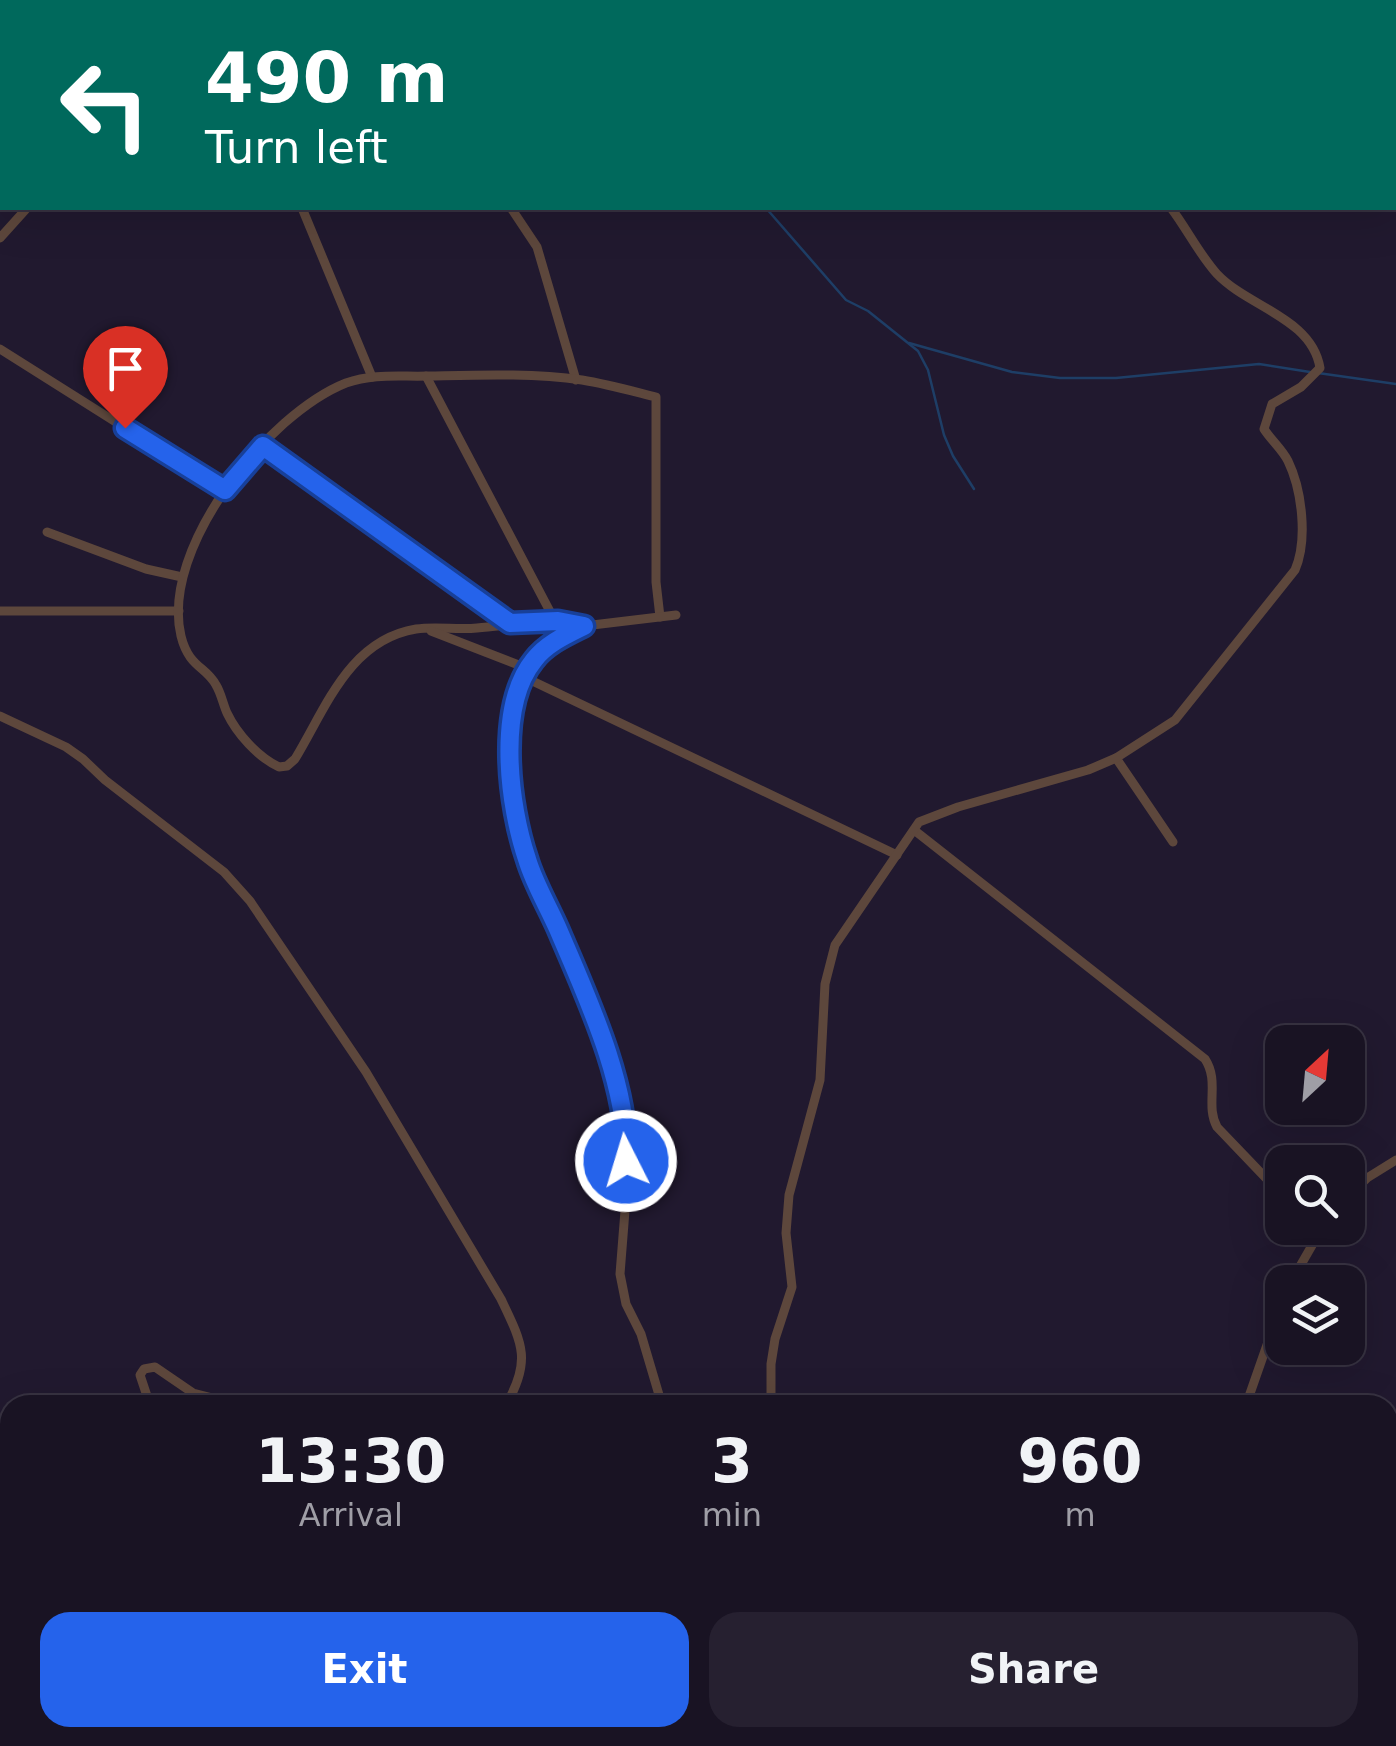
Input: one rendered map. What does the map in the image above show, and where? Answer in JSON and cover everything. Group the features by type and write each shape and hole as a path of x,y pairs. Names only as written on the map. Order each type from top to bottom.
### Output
{"street":[{"path":"0,238 25,210"},
{"path":"303,210 372,377"},
{"path":"513,210 537,247 576,380"},
{"path":"771,1395 772,1352 792,1287 786,1233 789,1195 820,1080 822,1017 834,945 914,830 934,814 1088,770 1116,758 1175,720 1296,566 1301,524 1294,480 1288,461 1266,433 1265,422 1272,404 1301,387 1320,368 1310,342 1298,329 1238,292 1216,273 1173,210"},
{"path":"0,349 225,490"},
{"path":"660,617 656,570 656,397 576,380 495,373 372,377 345,384 313,402 279,428 225,490 189,551 179,611 181,634 192,661 215,683 229,718 256,751 279,768 295,759 347,670 386,640 406,631 555,621 584,626 660,617 676,615"},
{"path":"426,376 555,621"},
{"path":"263,446 510,623"},
{"path":"47,532 146,569 182,577"},
{"path":"0,611 179,611"},
{"path":"584,626 554,642 526,673 512,708 511,772 522,845 591,1009 615,1084 627,1141 620,1274 626,1304 641,1334 659,1395"},
{"path":"424,628 526,673 897,855"},
{"path":"0,716 84,759 105,780 224,872 250,901 366,1072 501,1299 517,1332 524,1360 510,1395"},
{"path":"1116,758 1174,842"},
{"path":"914,830 1205,1059 1213,1075 1211,1117 1265,1177"},
{"path":"1365,1180 1396,1160"},
{"path":"1249,1395 1265,1351"},
{"path":"147,1395 140,1375 149,1367 200,1395"}],"waterway":[{"path":"768,210 846,300 868,311 918,351 928,370 944,435 974,489"},
{"path":"909,343 1012,372 1060,378 1116,378 1259,364 1310,372"},
{"path":"1318,373 1396,384"}],"route":[{"path":"125,428 225,490 263,446 510,623 558,621 584,626 554,642 534,660 524,677 512,708 511,772 528,863 591,1009 610,1066 624,1122 626,1161"}]}
